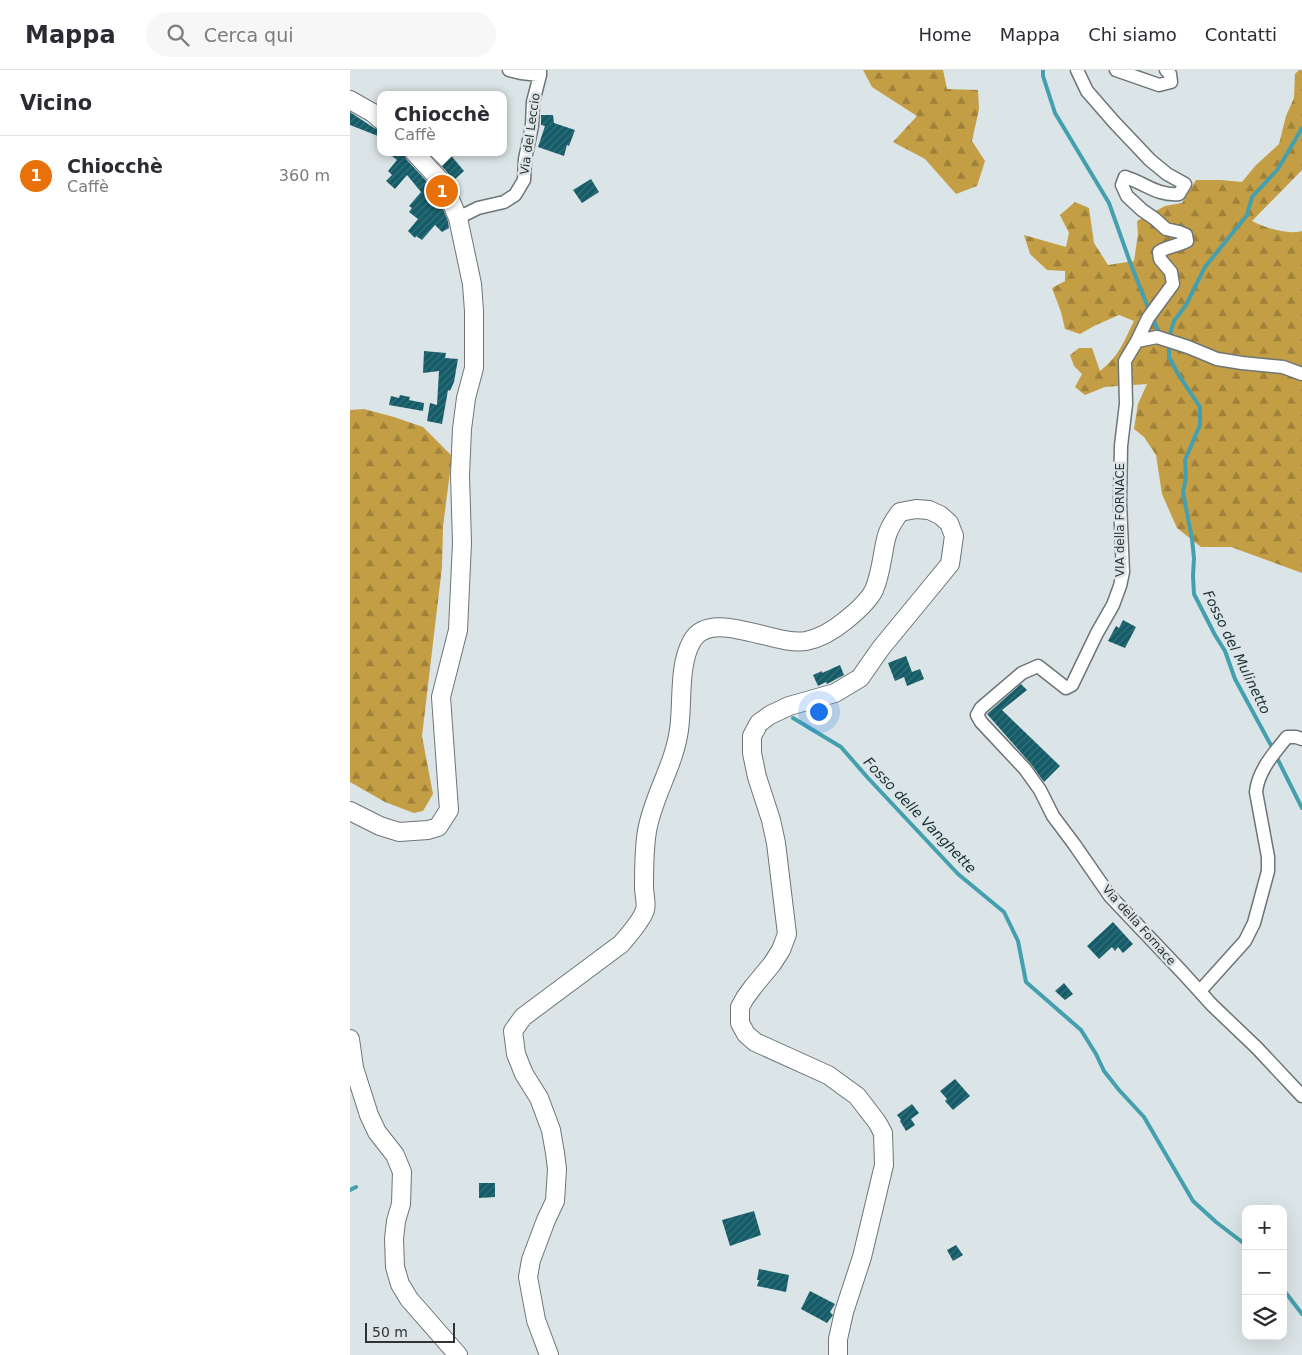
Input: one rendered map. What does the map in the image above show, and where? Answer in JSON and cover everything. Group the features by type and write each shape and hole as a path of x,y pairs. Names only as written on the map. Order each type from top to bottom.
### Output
{"main road":[{"path":"350,100 377,116"},
{"path":"350,811 380,826 399,832 428,830 438,827 449,810 441,697 458,630 462,544 460,474 462,430 466,398 474,368 474,311 472,284 458,218 439,179 418,156"},
{"path":"549,1355 536,1320 528,1277 531,1260 555,1202 555,1153 551,1130 539,1098 524,1074 516,1054 513,1031 524,1017 621,944 645,910 647,830 655,800 675,751 679,730 685,659 692,641 698,632 707,628 721,627 783,640 804,642 822,636 860,609 873,592 880,570 886,537 893,522 900,512 916,508 929,510 940,515 949,523 954,536 950,564 880,648 860,678 835,693 789,706 770,715 759,723 752,736 752,753 757,777 771,820 776,843 787,934 782,950 740,1007 740,1023 746,1034 755,1042 828,1075 857,1096 883,1133 884,1165 862,1257 844,1312 838,1339 838,1355"},
{"path":"350,1039 354,1068 369,1115 377,1132 395,1155 402,1172 401,1204 394,1239 396,1267 400,1284 409,1300 458,1355"}],"street":[{"path":"509,70 521,73 540,73"},
{"name":"VIA della FORNACE","path":"977,715 981,708 1022,673 1038,666 1066,688 1072,685 1113,605 1120,586 1122,572 1120,502 1121,446 1126,404 1125,361 1151,313 1173,284 1171,272 1160,259 1159,252 1164,248 1178,246 1187,241 1186,235 1166,229 1142,210 1127,196 1122,185 1125,177 1168,195 1178,194 1185,184 1167,174 1150,160 1114,122 1087,91 1078,70"},
{"path":"1116,70 1159,85 1171,82 1170,74 1166,70"},
{"name":"Via del Leccio","path":"458,218 478,208 504,202 516,195 524,180 525,159 532,126 533,102 540,73"},
{"path":"1137,341 1157,337 1175,342 1217,359 1283,367 1302,374"},
{"name":"Via della Fornace","path":"977,715 981,722 1025,769 1040,790 1053,816 1110,896 1212,1005 1302,1096"},
{"path":"1200,991 1245,941 1254,924 1268,871 1268,857 1256,792 1260,774 1287,737 1302,739"}],"green space":[{"path":"863,70 943,70 947,89 978,90 979,109 972,141 985,161 977,186 956,194 925,159 893,142 917,116 872,87"},
{"path":"1302,70 1302,170 1252,221 1276,230 1302,231 1302,573 1231,547 1201,547 1177,528 1162,494 1156,455 1144,437 1134,429 1138,404 1147,384 1105,387 1085,395 1075,387 1082,374 1074,366 1070,355 1079,348 1092,348 1100,371 1117,354 1134,321 1119,315 1080,334 1065,329 1052,288 1065,281 1065,271 1047,270 1030,254 1024,235 1066,247 1069,233 1060,215 1075,202 1089,208 1094,243 1108,265 1134,261 1138,234 1137,221 1165,206 1182,203 1196,180 1242,182 1255,166 1279,144 1286,116 1294,98 1295,74"},
{"path":"364,409 423,427 452,456 443,527 442,567 422,736 433,794 423,811 414,813 385,802 350,782 350,410"}],"building":[{"path":"350,112 377,129 377,136 350,125"},
{"path":"541,115 553,115 554,123 575,130 569,146 567,145 564,156 538,147 545,126 541,125"},
{"path":"392,156 405,156 431,186 437,195 449,228 442,232 435,225 422,240 416,236 415,238 408,231 418,219 409,212 412,208 409,206 421,192 407,175 395,189 386,181 392,175 388,171 397,160"},
{"path":"433,156 451,156 464,171 453,181"},
{"path":"591,179 599,192 582,203 573,190"},
{"path":"424,351 446,353 445,358 458,359 454,382 450,391 448,390 442,424 427,421 430,403 437,405 439,371 423,373"},
{"path":"400,395 410,397 409,400 424,403 423,411 389,405 391,396 399,398"},
{"path":"1123,620 1136,627 1125,648 1108,641 1116,626 1119,628"},
{"path":"906,656 912,672 920,669 924,679 907,686 904,677 895,681 888,663"},
{"path":"840,665 844,675 827,684 826,682 818,686 813,675"},
{"path":"1021,684 1027,690 1002,710 1060,766 1044,782 1031,764 987,714"},
{"path":"1113,922 1133,944 1123,953 1118,947 1115,951 1112,947 1099,959 1087,946"},
{"path":"1064,983 1073,994 1065,1000 1055,991"},
{"path":"955,1079 970,1096 953,1110 945,1101 947,1099 940,1091"},
{"path":"912,1104 919,1113 911,1119 915,1125 906,1131 897,1115"},
{"path":"479,1183 495,1183 495,1197 479,1198"},
{"path":"754,1211 761,1235 730,1246 722,1220"},
{"path":"956,1245 963,1255 953,1261 947,1250"},
{"path":"759,1269 789,1275 786,1292 757,1286"},
{"path":"810,1291 835,1304 830,1312 833,1315 827,1323 801,1309"}],"waterway":[{"path":"1043,70 1043,76 1055,113 1109,203 1149,310"},
{"name":"Fosso del Mulinetto","path":"1273,749 1235,679 1225,651 1194,594 1192,539 1183,492 1186,478 1185,460 1200,425 1200,407 1169,357 1169,344 1174,321 1186,305 1205,267 1247,215 1252,197 1278,169 1302,128"},
{"path":"1152,316 1161,334"},
{"name":"Fosso delle Vanghette","path":"793,718 841,747 958,874 1004,912 1018,941 1026,982 1081,1030 1104,1071 1144,1117 1193,1201 1242,1242"},
{"name":"Fosso del Mulinetto","path":"1276,756 1302,808"},
{"path":"350,1190 356,1187"},
{"name":"Fosso delle Vanghette","path":"1287,1294 1302,1314"}],"place":[{"name":"Chiocchè","path":"442,191"}]}
